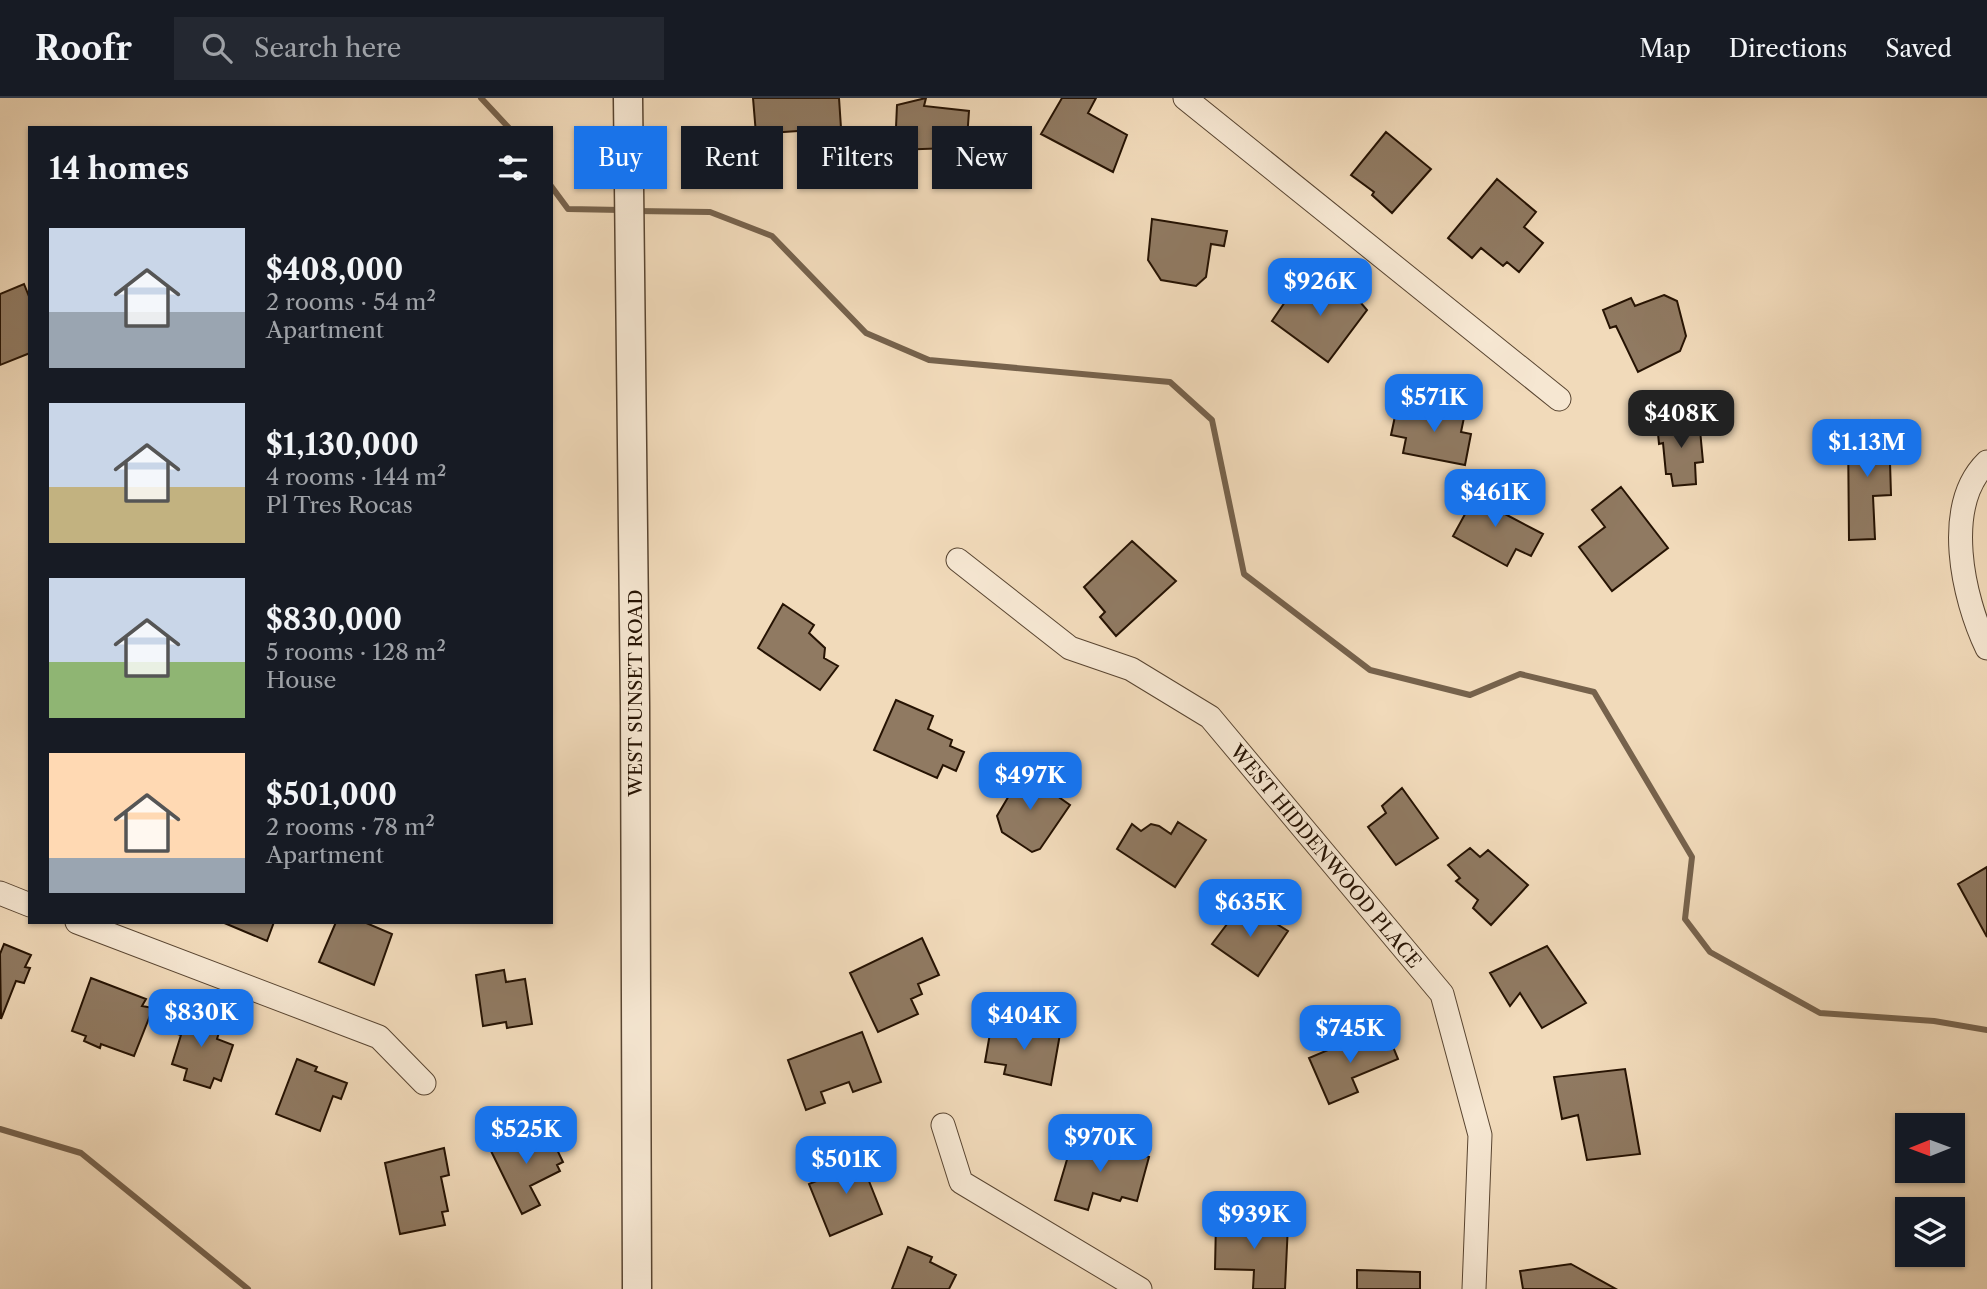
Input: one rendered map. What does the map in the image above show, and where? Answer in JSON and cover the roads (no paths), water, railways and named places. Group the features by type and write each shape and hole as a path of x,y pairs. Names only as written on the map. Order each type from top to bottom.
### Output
{"street":[{"name":"WEST SUNSET ROAD","path":"628,98 635,705 637,1289"},
{"path":"1185,98 1559,399"},
{"path":"1987,463 1975,475 1958,536 1972,618 1987,648"},
{"name":"WEST HIDDENWOOD PLACE","path":"958,560 1070,648 1131,669 1210,718 1443,994 1480,1135 1474,1289"},
{"path":"0,893 28,904"},
{"path":"82,924 379,1037 424,1083"},
{"path":"943,1125 961,1182 1140,1289"}],"waterway":[{"path":"481,98 507,126"},
{"path":"553,189 568,209 621,210"},
{"path":"636,211 710,212 772,236 866,333 929,360 1170,382 1212,420 1244,574 1370,670 1470,695 1520,674 1594,692 1692,857 1685,919 1710,952 1820,1013 1934,1021 1987,1030"},
{"path":"0,1129 81,1153 248,1289"}]}
